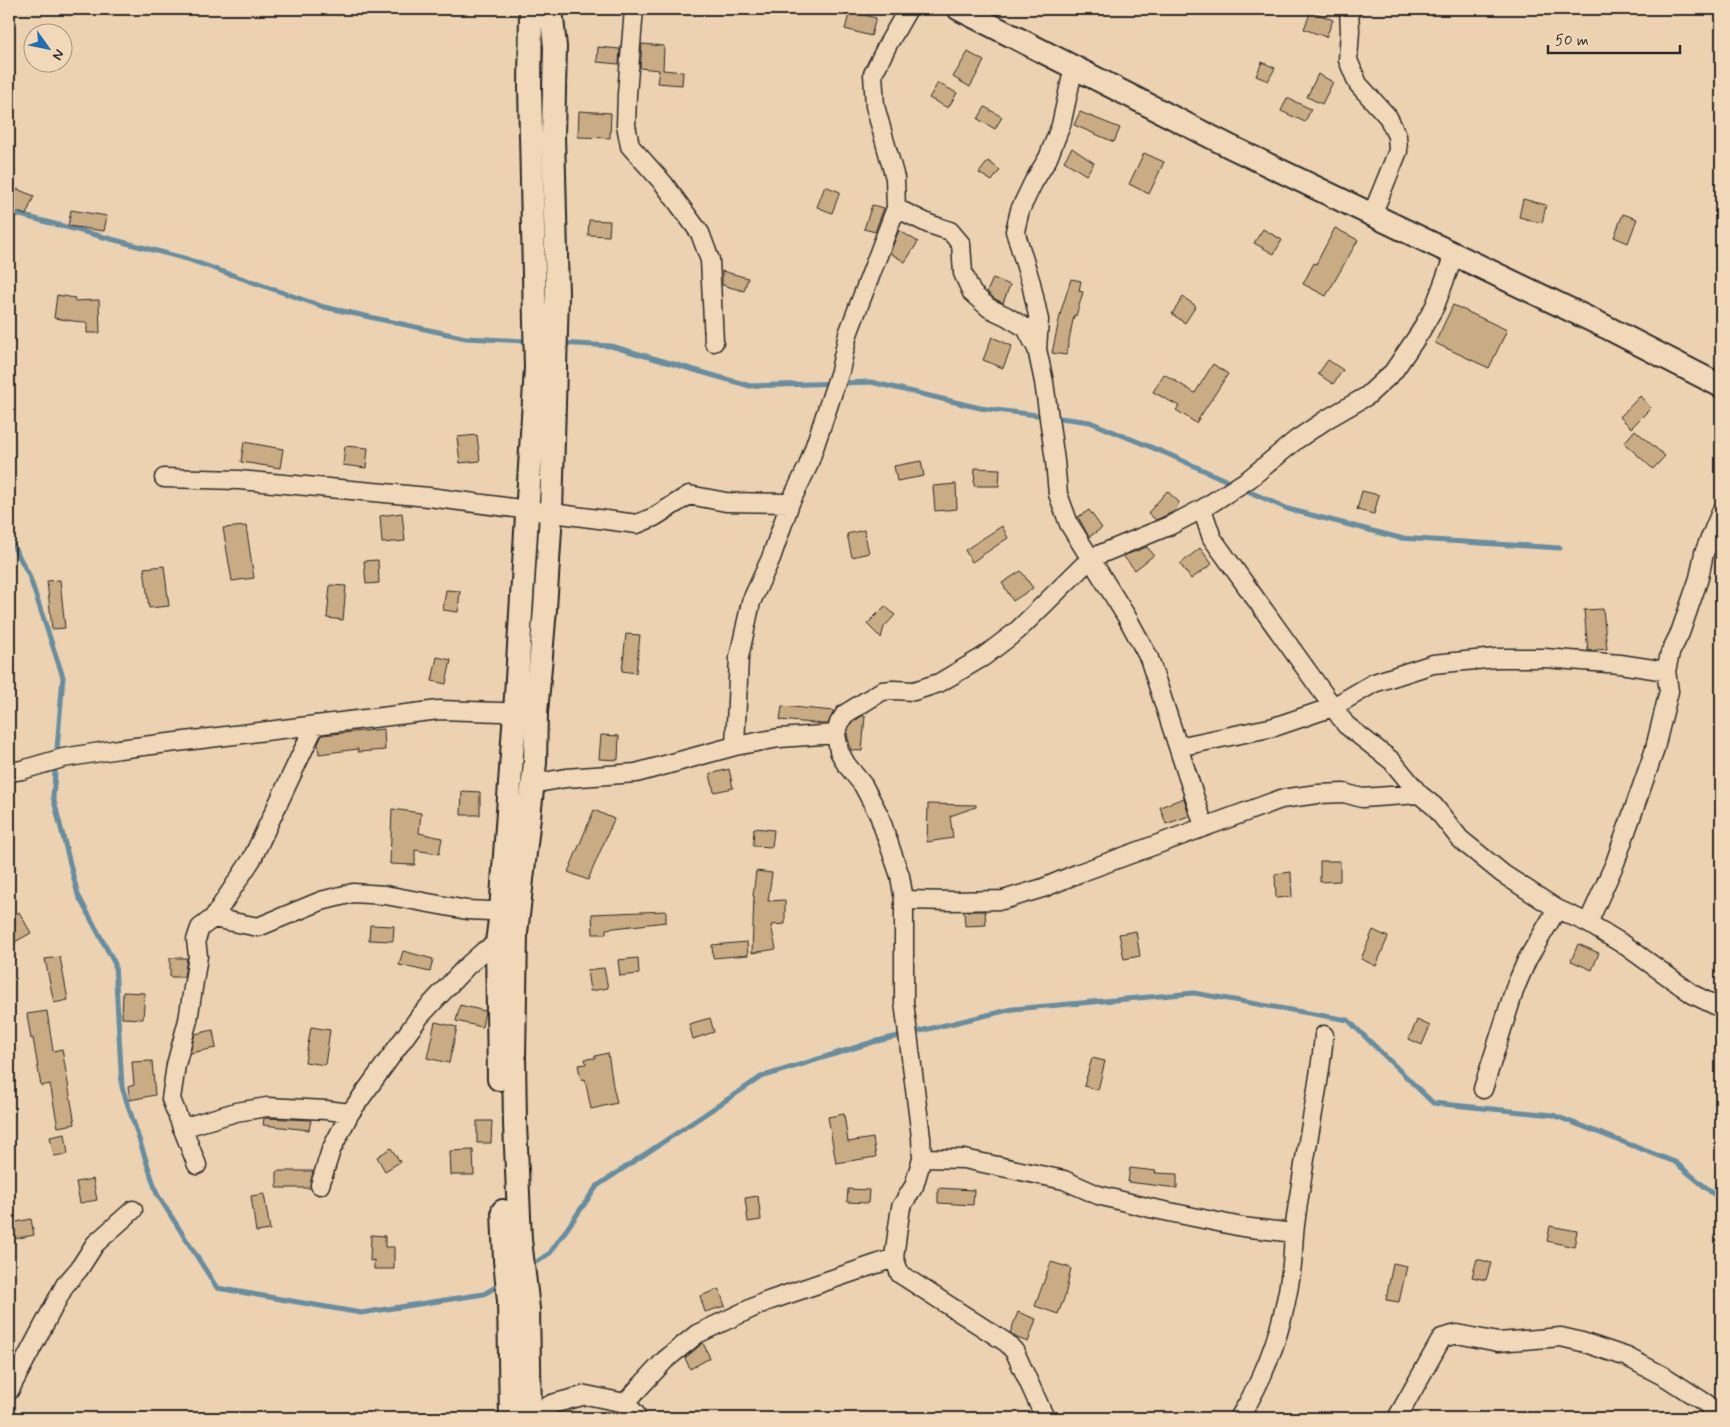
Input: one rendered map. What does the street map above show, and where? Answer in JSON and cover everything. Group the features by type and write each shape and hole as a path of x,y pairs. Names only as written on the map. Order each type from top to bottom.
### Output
{"street":[{"path":"531,9 530,96 536,368 526,510 526,713 508,925 514,1124 520,1240 528,1309 524,1417 552,1404 586,1395 626,1403 635,1413 635,1418"},
{"path":"320,1185 332,1150 350,1114 420,1016 508,925 532,784 534,763 526,713 545,609 551,513 557,294 553,135 555,46 551,9"},
{"path":"634,9 626,125 630,146 664,184 700,233 710,260 714,342"},
{"path":"735,746 739,657 751,602 771,558 790,503 808,466 840,371 848,334 896,208 895,178 875,106 873,74 908,9"},
{"path":"959,9 1231,146 1454,256 1606,328 1721,386"},
{"path":"1349,9 1348,60 1358,84 1388,117 1397,136 1398,151 1372,215"},
{"path":"1037,349 1040,320 1015,231 1020,210 1048,158 1061,125 1074,66"},
{"path":"896,208 929,224 950,231 961,244 963,273 972,293 989,308 1026,328 1037,349 1044,382 1058,494 1069,524 1128,618 1149,658 1204,826"},
{"path":"1045,1418 1015,1352 1007,1343 900,1274 894,1258 901,1208 914,1186 922,1158 904,1002 904,900 900,876 879,815 864,785 846,764 839,751 836,734 839,723 844,714 882,691 914,691 939,683 983,657 1017,631 1091,558 1171,525 1202,509 1249,479 1296,440 1327,419 1367,396 1393,372 1419,334 1435,306 1454,256"},
{"path":"164,478 239,480 429,497 636,524 654,518 690,495 726,502 790,503"},
{"path":"1202,509 1212,538 1346,725 1392,761 1419,794 1434,806 1460,840 1557,909 1626,946 1694,995 1721,1008"},
{"path":"1588,924 1615,863 1654,752 1669,691 1666,671 1670,653 1692,601 1704,553 1721,512"},
{"path":"1178,747 1274,727 1333,707 1374,683 1433,664 1497,658 1545,658 1620,664 1666,671"},
{"path":"9,772 63,758 119,749 439,710 526,713"},
{"path":"197,1165 171,1099 176,1065 188,1020 198,956 196,940 200,928 212,918 252,860 315,725"},
{"path":"532,784 566,778 636,773 735,746 779,738 836,734"},
{"path":"904,900 1003,900 1043,888 1281,798 1344,793 1362,798 1419,794"},
{"path":"212,918 258,927 321,901 353,893 385,896 467,910 508,925"},
{"path":"1483,1090 1515,988 1527,960 1557,909"},
{"path":"1239,1418 1259,1384 1273,1348 1292,1272 1294,1233 1309,1130 1321,1070 1324,1034"},
{"path":"182,1128 236,1112 267,1107 326,1110 350,1114"},
{"path":"922,1158 964,1159 1064,1180 1098,1195 1150,1208 1242,1227 1294,1233"},
{"path":"9,1391 65,1285 79,1269 95,1244 132,1210"},
{"path":"626,1403 664,1360 696,1334 765,1302 894,1258"},
{"path":"1397,1418 1442,1338 1457,1334 1498,1342 1561,1337 1582,1342 1627,1357 1667,1378 1707,1404 1718,1418"}],"building":[{"path":"850,11 876,18 871,36 845,29"},
{"path":"1311,11 1333,20 1326,37 1304,29"},
{"path":"642,44 664,46 663,70 683,72 682,85 657,83 659,70 640,68"},
{"path":"598,47 620,49 619,64 597,62"},
{"path":"968,52 984,61 970,87 953,77"},
{"path":"1262,62 1275,68 1268,81 1256,76"},
{"path":"1318,74 1333,82 1322,104 1307,97"},
{"path":"938,83 957,93 948,108 929,98"},
{"path":"1287,98 1311,109 1305,122 1281,111"},
{"path":"985,107 1002,117 995,129 978,119"},
{"path":"579,111 611,113 610,138 578,137"},
{"path":"1080,112 1120,128 1114,142 1074,125"},
{"path":"1072,148 1094,163 1086,175 1064,161"},
{"path":"1144,153 1164,162 1149,194 1129,184"},
{"path":"988,161 1000,170 992,181 979,173"},
{"path":"825,186 840,192 832,213 817,207"},
{"path":"17,189 34,196 26,215 9,209"},
{"path":"1523,199 1546,205 1542,223 1519,217"},
{"path":"872,205 884,208 875,232 864,229"},
{"path":"71,210 107,216 104,231 68,226"},
{"path":"1623,214 1637,219 1628,243 1614,237"},
{"path":"589,220 610,221 609,236 588,235"},
{"path":"1335,228 1358,240 1326,296 1303,284"},
{"path":"1263,229 1282,240 1274,254 1254,243"},
{"path":"899,230 918,242 905,262 890,253"},
{"path":"722,271 748,278 744,291 722,285"},
{"path":"993,278 1010,285 1003,303 987,292"},
{"path":"1071,279 1081,281 1079,291 1083,292 1076,316 1074,315 1066,355 1052,353 1061,311"},
{"path":"57,295 75,298 74,301 99,300 100,333 87,333 87,323 54,318"},
{"path":"1183,297 1196,306 1185,323 1172,314"},
{"path":"1453,305 1507,330 1489,368 1435,343"},
{"path":"992,337 1012,346 1003,368 983,360"},
{"path":"1328,360 1343,370 1333,384 1318,374"},
{"path":"1213,364 1228,374 1196,423 1176,410 1179,406 1153,392 1164,374 1195,393"},
{"path":"1640,396 1651,408 1631,428 1620,417"},
{"path":"1635,430 1665,456 1653,469 1624,443"},
{"path":"477,435 480,461 460,463 457,437"},
{"path":"244,442 283,449 280,468 241,462"},
{"path":"345,446 368,448 366,468 343,465"},
{"path":"921,461 924,476 897,481 894,466"},
{"path":"975,468 1000,469 999,486 974,486"},
{"path":"956,484 957,509 935,511 933,486"},
{"path":"1167,491 1179,502 1175,511 1156,520 1148,513"},
{"path":"1362,491 1379,495 1374,514 1357,510"},
{"path":"1089,510 1102,528 1089,537 1078,517"},
{"path":"402,513 405,541 382,543 380,516"},
{"path":"246,526 254,578 232,581 223,528"},
{"path":"1002,526 1008,538 972,562 965,550"},
{"path":"864,530 869,553 852,557 847,534"},
{"path":"1147,547 1154,555 1135,570 1123,556"},
{"path":"1200,548 1212,564 1191,579 1180,564"},
{"path":"378,560 379,583 366,584 364,561"},
{"path":"164,566 169,606 149,608 144,568"},
{"path":"1021,571 1033,588 1013,601 1002,583"},
{"path":"60,580 65,628 52,629 47,581"},
{"path":"330,585 346,586 343,620 327,618"},
{"path":"446,590 460,591 458,612 443,610"},
{"path":"885,606 895,615 884,627 881,638 867,624"},
{"path":"1603,609 1607,649 1588,651 1584,610"},
{"path":"626,634 640,635 636,673 622,671"},
{"path":"437,657 451,660 446,684 432,681"},
{"path":"782,706 834,711 828,724 780,720"},
{"path":"862,716 865,716 862,751 851,750 847,734 849,727"},
{"path":"384,729 385,750 358,752 358,749 319,754 318,744 322,735"},
{"path":"601,735 619,736 618,760 599,759"},
{"path":"729,769 733,788 714,792 710,774"},
{"path":"462,791 480,792 480,815 461,815"},
{"path":"1184,798 1189,816 1166,824 1160,807"},
{"path":"928,804 976,805 976,807 950,816 953,838 927,842"},
{"path":"392,809 421,813 419,833 442,838 439,854 415,850 415,865 390,864"},
{"path":"594,810 614,819 588,880 568,872"},
{"path":"754,828 774,830 772,847 753,846"},
{"path":"1320,861 1340,861 1340,881 1320,882"},
{"path":"756,871 772,873 768,901 785,900 785,924 771,925 776,949 752,953 753,896"},
{"path":"1291,872 1292,897 1276,898 1275,874"},
{"path":"666,911 666,922 606,929 606,934 593,934 592,914"},
{"path":"964,911 985,911 986,925 965,926"},
{"path":"19,912 31,933 13,943 9,935 9,918"},
{"path":"370,925 394,926 393,941 369,940"},
{"path":"1373,930 1388,937 1376,966 1361,959"},
{"path":"1136,931 1140,956 1124,959 1119,934"},
{"path":"747,942 748,955 713,958 712,945"},
{"path":"1578,944 1599,953 1592,970 1571,961"},
{"path":"403,951 433,959 430,972 399,965"},
{"path":"60,957 68,1000 54,1003 45,959"},
{"path":"170,958 187,958 184,977 170,977"},
{"path":"638,958 639,974 620,976 618,960"},
{"path":"604,968 608,988 590,991 587,970"},
{"path":"123,992 145,993 143,1019 122,1018"},
{"path":"460,1005 485,1011 482,1027 456,1021"},
{"path":"47,1011 53,1051 62,1049 75,1124 58,1127 50,1084 41,1086 27,1014"},
{"path":"710,1018 714,1032 693,1039 689,1024"},
{"path":"1417,1020 1430,1026 1422,1045 1409,1039"},
{"path":"435,1022 457,1027 449,1063 427,1058"},
{"path":"311,1027 330,1030 325,1065 305,1062"},
{"path":"213,1030 216,1048 190,1053 195,1034"},
{"path":"608,1053 617,1103 591,1109 585,1079 581,1080 578,1065 586,1064 585,1059 595,1058 595,1056"},
{"path":"1092,1058 1105,1061 1098,1090 1084,1086"},
{"path":"152,1061 155,1095 130,1100 128,1087 134,1085 132,1062"},
{"path":"844,1114 848,1142 873,1138 876,1157 836,1163 828,1117"},
{"path":"264,1118 311,1120 309,1130 263,1125"},
{"path":"477,1121 492,1121 491,1143 477,1143"},
{"path":"65,1134 68,1154 54,1156 50,1137"},
{"path":"391,1148 400,1162 385,1171 377,1157"},
{"path":"473,1150 474,1175 451,1175 450,1151"},
{"path":"1130,1168 1156,1171 1155,1173 1177,1174 1177,1188 1128,1182"},
{"path":"277,1171 313,1171 310,1188 277,1188"},
{"path":"93,1179 97,1200 80,1203 76,1182"},
{"path":"938,1188 974,1190 973,1205 938,1203"},
{"path":"848,1189 869,1190 868,1203 847,1202"},
{"path":"264,1194 270,1230 256,1232 251,1196"},
{"path":"758,1196 761,1220 748,1222 745,1198"},
{"path":"31,1219 34,1235 14,1239 11,1223"},
{"path":"1550,1226 1577,1231 1574,1247 1547,1241"},
{"path":"371,1235 385,1236 385,1247 394,1247 394,1269 374,1269 374,1260 370,1261"},
{"path":"1477,1259 1491,1263 1486,1280 1472,1277"},
{"path":"1051,1262 1071,1268 1065,1296 1058,1314 1035,1306"},
{"path":"1393,1263 1407,1266 1399,1302 1386,1300"},
{"path":"719,1289 725,1306 705,1312 700,1296"},
{"path":"1018,1312 1036,1319 1028,1342 1010,1333"},
{"path":"703,1343 710,1358 690,1369 685,1358"}],"waterway":[{"path":"9,212 187,259 324,307 466,338 526,341"},
{"path":"560,343 611,346 750,386 871,382 980,408 1045,416"},
{"path":"1053,417 1090,422 1234,484"},
{"path":"1241,488 1288,509 1400,538 1560,548"},
{"path":"9,538 29,575 63,677 53,797 78,895 115,964 122,1087 157,1194 217,1288 361,1313 484,1294 501,1284"},
{"path":"538,1261 550,1253 597,1186 761,1077 873,1042 1013,1009 1194,993 1348,1020 1433,1103 1553,1115 1675,1162 1721,1200"}]}
